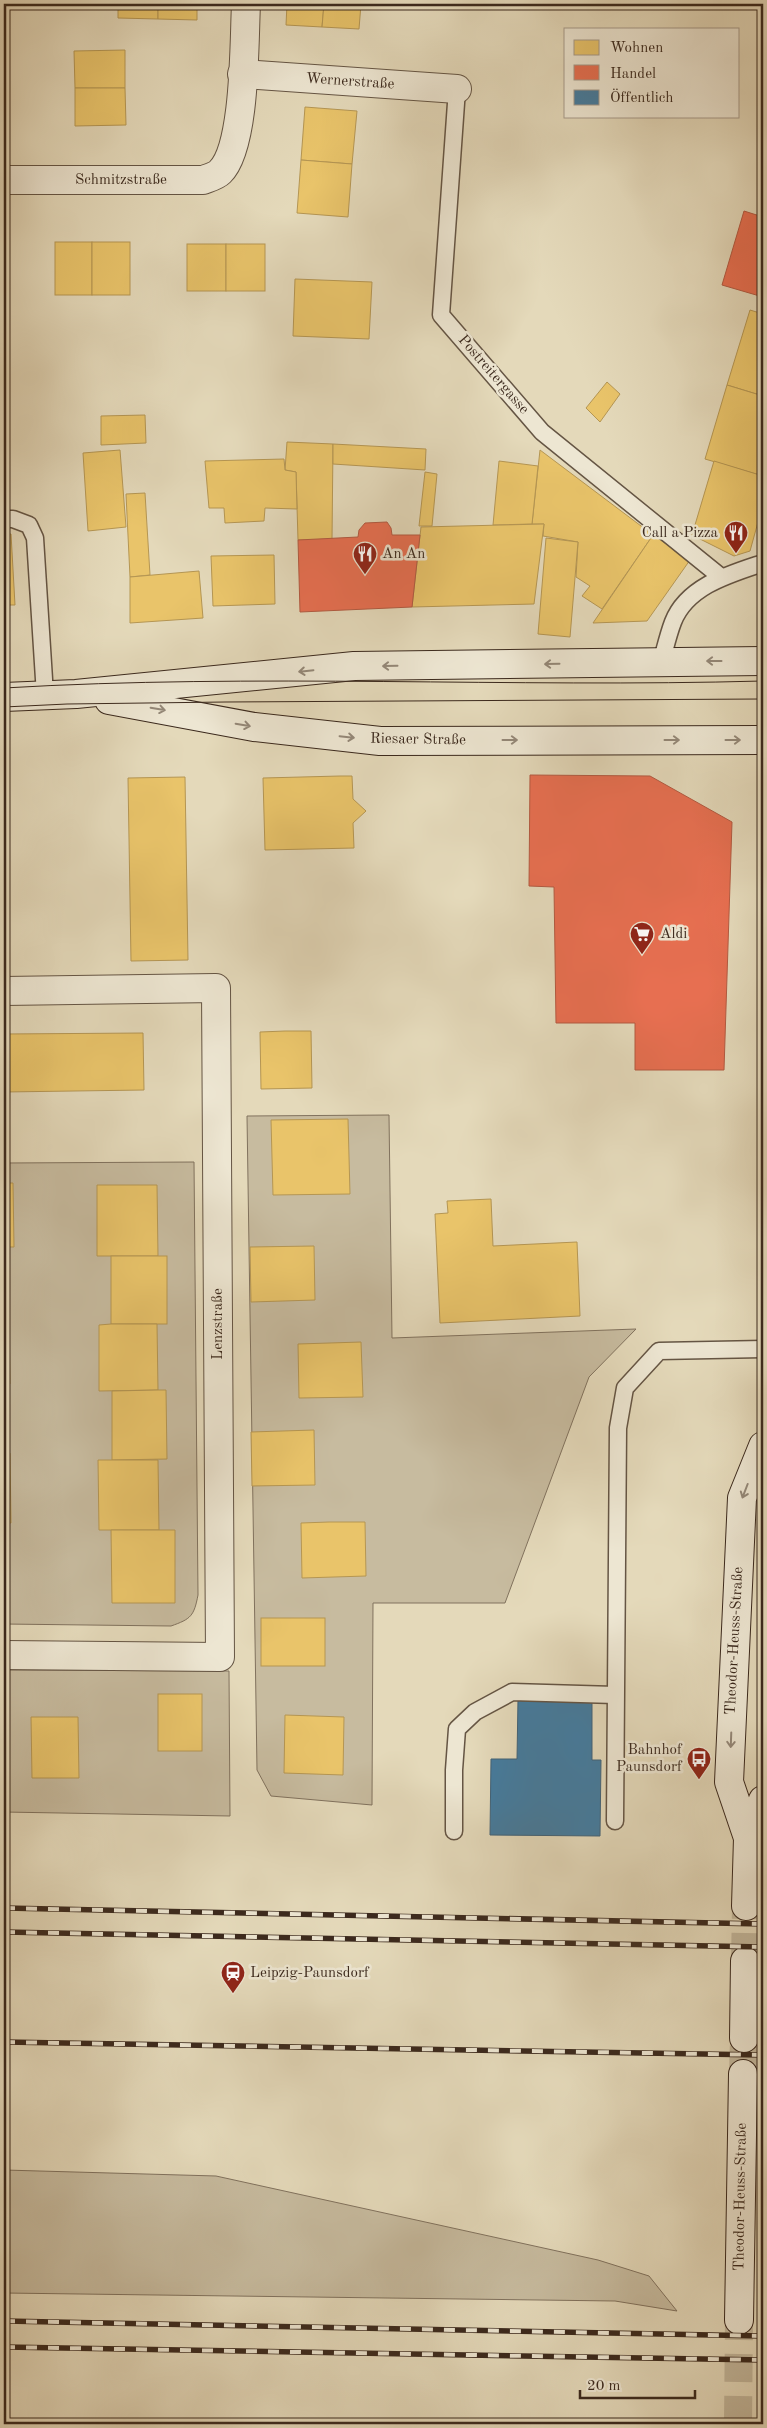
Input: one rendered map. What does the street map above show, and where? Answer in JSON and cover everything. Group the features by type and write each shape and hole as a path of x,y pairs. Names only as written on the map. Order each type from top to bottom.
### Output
{"main road":[{"path":"242,74 246,4"},
{"name":"Wernerstraße","path":"242,74 457,89"},
{"name":"Schmitzstraße","path":"4,180 203,180 220,173 229,158 237,134 242,74"},
{"name":"Riesaer Straße","path":"4,697 76,694 354,666 763,662"},
{"name":"Riesaer Straße","path":"76,694 254,726 380,740 763,740"},
{"name":"Lenzstraße","path":"4,991 216,988 220,1657 4,1655"},
{"name":"Theodor-Heuss-Straße","path":"748,1838 729,1782 733,1669 742,1498 763,1446"},
{"name":"Theodor-Heuss-Straße","path":"746,1906 748,1838 763,1800"},
{"path":"744,2038 745,1961"},
{"name":"Theodor-Heuss-Straße","path":"739,2320 743,2074"}],"lane":[{"name":"Postreitergasse","path":"457,89 441,315 542,432 721,577"},
{"path":"4,519 13,519 28,525 35,538 44,695"},
{"path":"661,663 673,621 689,596 721,577 763,562"},
{"path":"615,1821 618,1428 626,1388 659,1351 763,1350"},
{"path":"454,1831 454,1770 457,1729 474,1712 512,1692 615,1695"}],"shaded area":[{"path":"389,1115 392,1338 636,1329 589,1377 505,1603 373,1603 372,1805 271,1796 257,1770 247,1116"},
{"path":"194,1162 198,1595 195,1608 187,1619 171,1626 4,1624 4,1163"},
{"path":"4,1670 229,1671 230,1816 4,1812"},
{"path":"4,2170 216,2176 598,2260 649,2276 677,2311 615,2301 4,2293"}],"building: Wohnen":[{"path":"118,4 158,4 158,19 118,18"},
{"path":"158,4 197,4 197,20 158,19"},
{"path":"287,4 324,4 322,27 286,25"},
{"path":"324,4 361,4 359,29 322,27"},
{"path":"125,50 125,88 75,88 74,51"},
{"path":"75,88 125,88 126,125 75,126"},
{"path":"305,107 357,111 352,164 301,160"},
{"path":"301,160 352,164 348,217 297,213"},
{"path":"55,242 92,242 92,295 55,295"},
{"path":"92,242 130,242 130,295 92,295"},
{"path":"187,244 226,244 226,291 187,291"},
{"path":"226,244 265,244 265,291 226,291"},
{"path":"295,279 372,282 369,339 293,336"},
{"path":"750,310 763,314 763,396 727,385"},
{"path":"607,382 620,394 600,422 586,408"},
{"path":"727,385 763,396 763,476 705,459"},
{"path":"145,415 146,443 101,445 101,416"},
{"path":"287,442 333,444 332,540 298,540 296,472 285,470"},
{"path":"333,444 426,449 425,470 333,464"},
{"path":"120,450 126,527 88,531 83,453"},
{"path":"540,450 653,535 602,609 582,596 590,586 576,577 578,542 543,536 544,524 532,524"},
{"path":"284,459 285,470 296,472 297,509 265,508 264,521 225,523 224,508 209,508 205,461"},
{"path":"499,461 538,466 532,524 493,525"},
{"path":"714,461 763,476 763,504 750,551 734,556 692,535"},
{"path":"425,472 437,474 432,526 419,526"},
{"path":"145,493 150,575 130,577 126,494"},
{"path":"544,524 534,604 412,607 421,527"},
{"path":"4,534 11,534 15,605 4,605"},
{"path":"653,535 690,560 647,621 593,623"},
{"path":"546,538 578,542 570,637 538,634"},
{"path":"274,555 275,604 213,606 211,556"},
{"path":"199,571 203,618 130,623 130,577"},
{"path":"352,776 353,799 366,811 353,823 354,848 265,850 263,778"},
{"path":"185,777 188,960 131,961 128,778"},
{"path":"4,781 6,969 4,969"},
{"path":"311,1031 312,1088 261,1089 260,1032"},
{"path":"143,1033 144,1090 4,1092 4,1034"},
{"path":"348,1119 350,1194 273,1195 271,1120"},
{"path":"4,1183 13,1183 14,1247 4,1247"},
{"path":"97,1185 157,1185 158,1256 97,1256"},
{"path":"491,1199 493,1246 577,1242 580,1316 440,1323 435,1214 448,1213 447,1201"},
{"path":"314,1246 315,1300 251,1302 250,1247"},
{"path":"111,1256 167,1256 167,1324 111,1324"},
{"path":"4,1318 9,1318 10,1384 4,1384"},
{"path":"157,1324 158,1390 99,1391 99,1325"},
{"path":"361,1342 363,1397 299,1398 298,1344"},
{"path":"166,1390 167,1459 112,1460 112,1391"},
{"path":"314,1430 315,1485 252,1486 251,1432"},
{"path":"4,1453 10,1453 11,1523 4,1523"},
{"path":"98,1460 158,1460 159,1530 99,1530"},
{"path":"365,1522 366,1576 302,1578 301,1523"},
{"path":"111,1530 175,1530 175,1603 112,1603"},
{"path":"261,1618 325,1618 325,1666 261,1666"},
{"path":"158,1694 202,1694 202,1751 158,1751"},
{"path":"285,1715 344,1717 343,1775 284,1773"},
{"path":"31,1717 78,1717 79,1778 32,1778"}],"building: Handel":[{"path":"744,211 763,217 763,297 722,285"},
{"path":"387,522 391,528 392,535 420,535 412,607 300,612 298,540 358,537 359,530 365,523"},
{"name":"Aldi","path":"530,775 650,776 732,822 724,1070 635,1070 635,1023 556,1023 554,887 529,886"}],"building: Öffentlich":[{"path":"518,1699 592,1699 592,1760 601,1760 600,1836 490,1835 491,1759 517,1759"}],"tunnel":[{"path":"745,1961 746,1906"},
{"path":"743,2074 744,2038"},
{"path":"738,2424 739,2320"}],"tram line":[{"path":"4,688 99,684 288,681 573,683 763,681"},
{"path":"4,707 67,704 225,702 763,699"}],"railway":[{"path":"4,1908 763,1924"},
{"path":"4,1932 763,1947"},
{"path":"4,2042 763,2055"},
{"path":"4,2321 763,2336"},
{"path":"4,2347 763,2360"}],"place":[{"name":"Call a Pizza","path":"736,554"},
{"name":"An An","path":"365,575"},
{"name":"Aldi","path":"642,955"},
{"name":"Bahnhof Paunsdorf","path":"699,1780"},
{"name":"Leipzig-Paunsdorf","path":"233,1994"}]}
